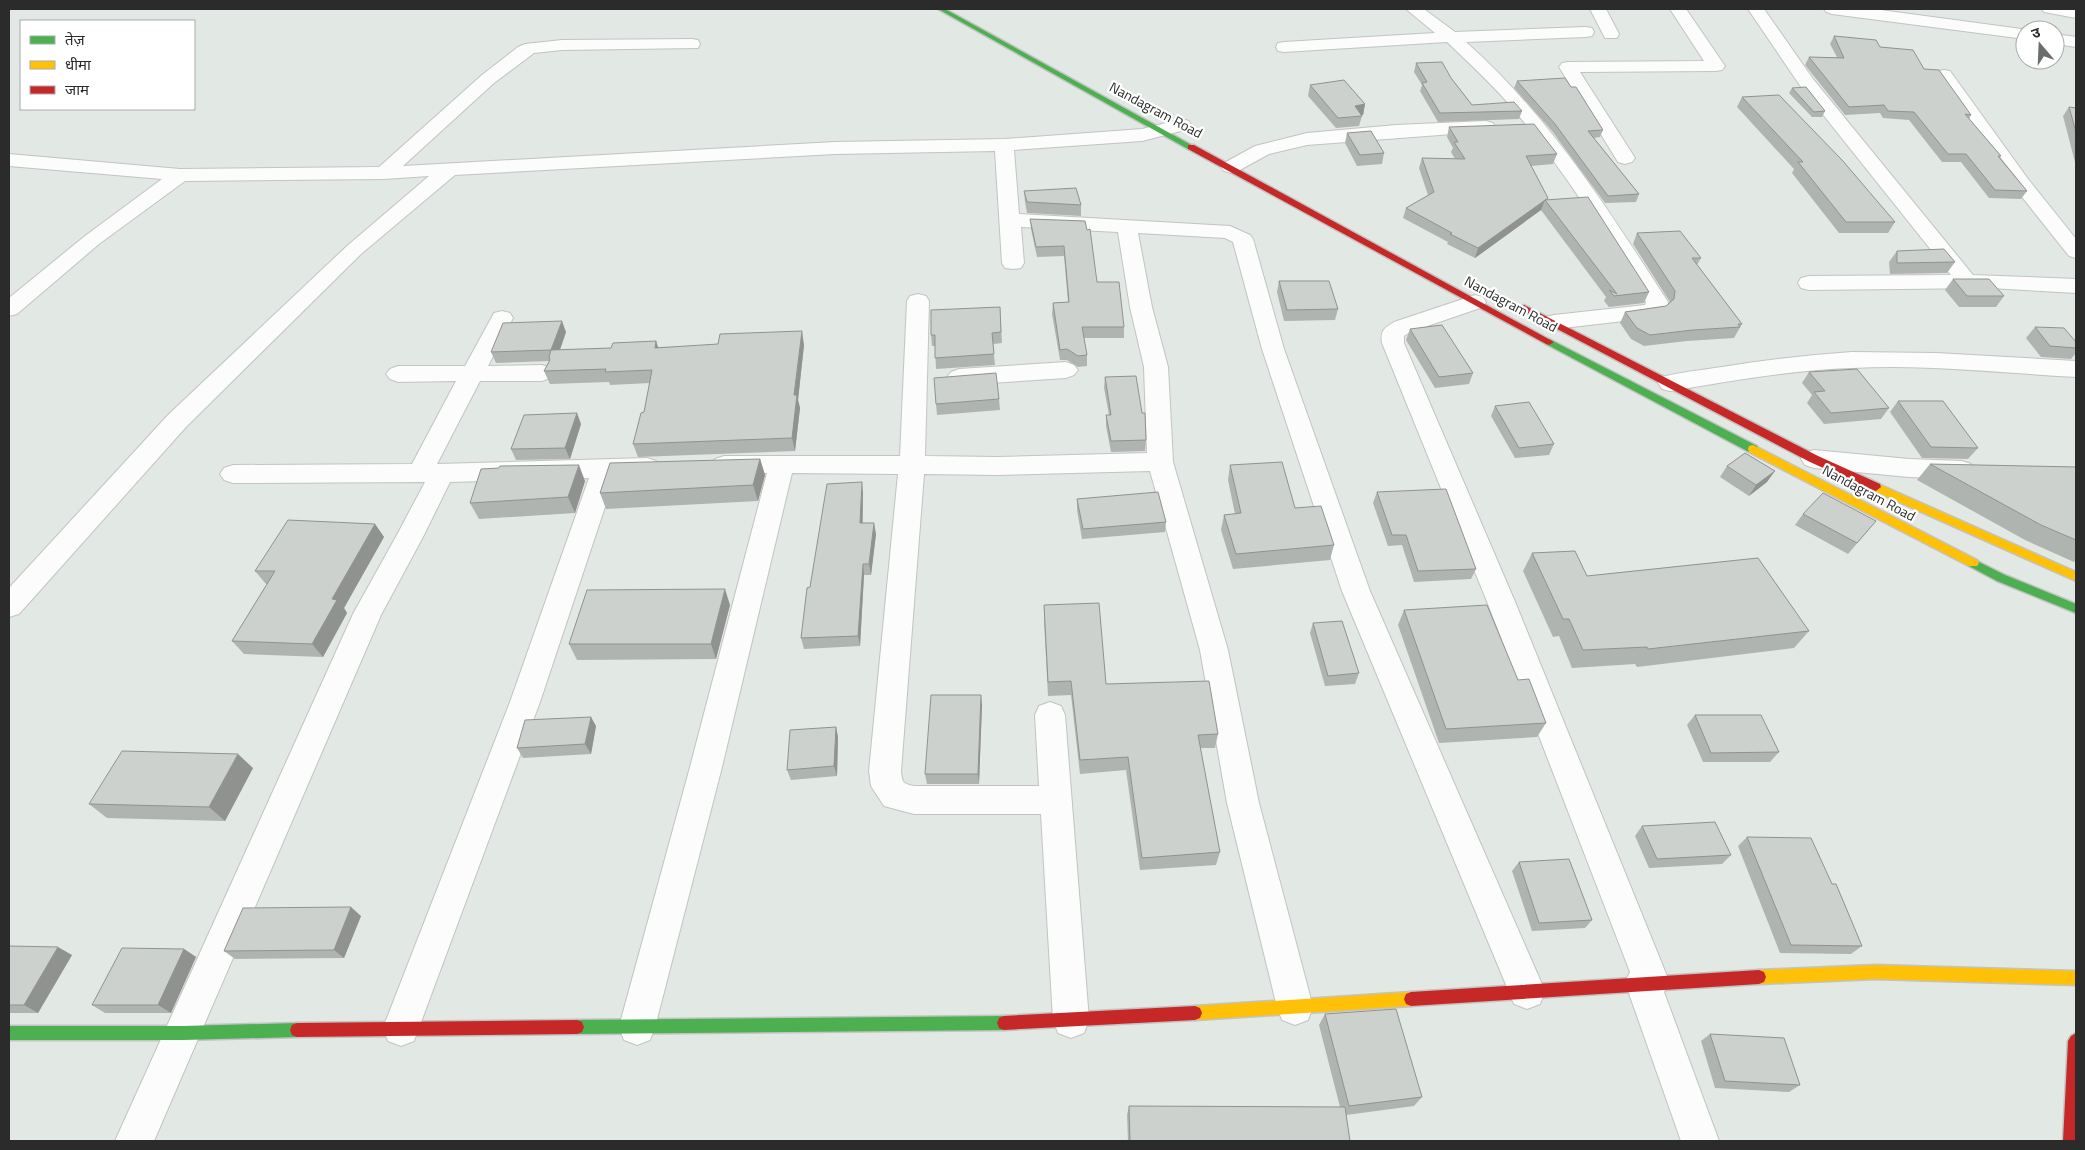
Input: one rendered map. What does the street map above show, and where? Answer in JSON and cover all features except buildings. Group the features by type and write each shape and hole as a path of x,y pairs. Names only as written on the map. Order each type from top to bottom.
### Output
{"street":[{"name":"Nandagram Road","path":"941,9 1175,125 1241,160 1475,302 1992,574 2076,609"},
{"path":"1414,9 1452,37 1493,75 1520,126 1604,217 1657,302 1657,308 1650,311 1554,322"},
{"path":"1598,9 1611,34"},
{"path":"1625,158 1568,67 1716,66 1678,9"},
{"path":"1756,9 1807,83 1968,281"},
{"path":"1832,9 2015,33"},
{"path":"1963,9 1983,28"},
{"path":"2050,9 2076,12"},
{"path":"1284,47 1452,37 1586,32"},
{"path":"384,173 488,79 524,51 531,48 562,45 692,44"},
{"path":"1944,75 2021,183 2076,252"},
{"path":"9,160 180,174 384,173 835,148 1004,146 1111,138 1175,125"},
{"path":"1241,160 1272,146 1307,139 1396,131 1520,126"},
{"path":"1004,146 1013,263"},
{"path":"9,606 177,421 354,250 450,169"},
{"path":"9,309 92,240 180,174"},
{"path":"1010,220 1230,232 1243,239 1273,349 1356,591 1527,991"},
{"path":"1127,226 1141,306 1156,367 1160,462 1214,650 1243,803 1295,1007"},
{"path":"1808,283 1968,281 2076,286"},
{"path":"918,301 912,465 885,771 887,786 895,796 914,800 1056,800"},
{"path":"1475,302 1402,327 1392,334 1393,343 1502,604 1647,982 1700,1141"},
{"name":"Nandagram Road","path":"1512,302 1554,322 1814,458 2076,578"},
{"path":"134,1141 367,614 411,535 431,472 472,374 502,318"},
{"path":"1670,383 1766,367 1853,360 1930,359 2076,369"},
{"path":"915,380 1066,370"},
{"path":"398,374 542,373"},
{"path":"1814,458 1909,468 1988,470"},
{"path":"703,466 782,464 997,466 1160,462"},
{"path":"637,1027 706,767 782,464"},
{"path":"233,474 431,472 674,466"},
{"path":"401,1028 525,702 605,468"},
{"path":"1050,715 1071,1020"},
{"path":"9,1033 183,1033 401,1028 990,1024 1295,1007 1647,982 1875,972 2076,978"},
{"path":"2071,1141 2076,1041"}],"traffic: fast":[{"path":"941,9 1191,147"},
{"path":"1549,342 1753,449"},
{"path":"1973,563 2001,578 2076,609"},
{"path":"577,1027 1004,1023"},
{"path":"9,1033 183,1033 297,1030"}],"traffic: slow":[{"path":"1753,449 1973,563"},
{"path":"1876,487 2076,577"},
{"path":"1759,977 1875,972 2076,978"},
{"path":"1195,1013 1411,999"}],"traffic: jam":[{"path":"1191,147 1549,342"},
{"path":"1524,308 1814,459 1876,487"},
{"path":"1411,999 1759,977"},
{"path":"1004,1023 1195,1013"},
{"path":"297,1030 577,1027"},
{"path":"2071,1141 2076,1041"}]}
